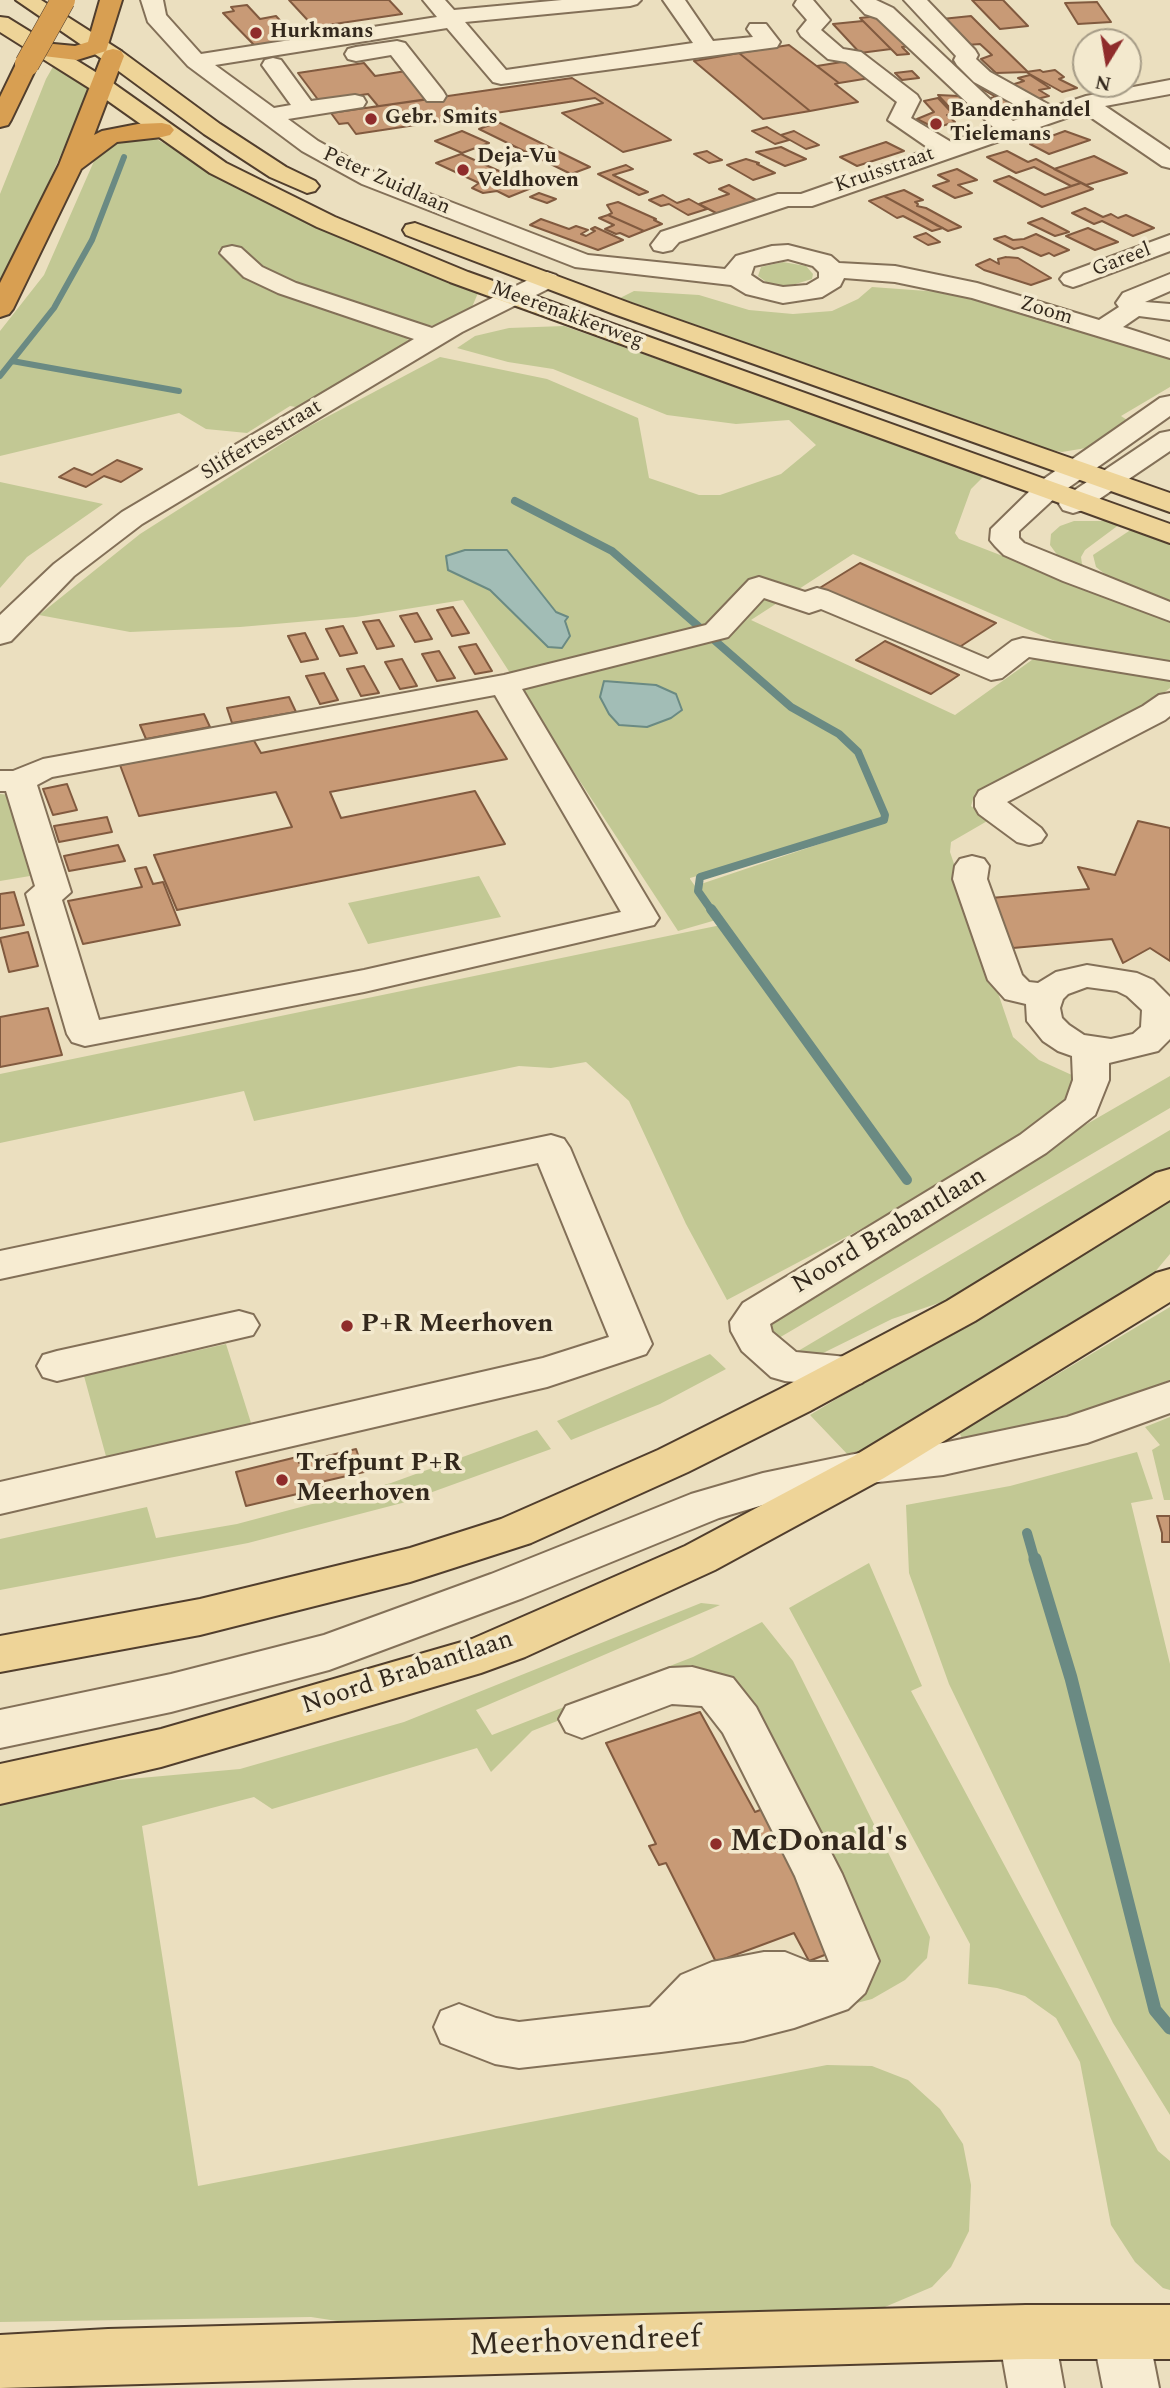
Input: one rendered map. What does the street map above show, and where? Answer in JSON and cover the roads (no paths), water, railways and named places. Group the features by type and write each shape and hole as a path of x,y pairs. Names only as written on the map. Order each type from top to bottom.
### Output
{"highway":[{"path":"0,120 63,0"},
{"path":"0,309 71,165 102,86 111,0"},
{"path":"35,57 105,51"},
{"path":"71,165 97,143 110,136 162,130"}],"main road":[{"path":"27,0 105,51 251,155 278,172 322,193"},
{"name":"Meerenakkerweg","path":"0,23 35,57 102,86 218,168 326,222 515,296 1170,534"},
{"name":"Meerenakkerweg","path":"397,223 547,280 1170,503"},
{"path":"0,1654 200,1617 410,1565 516,1531 713,1442 847,1372 961,1311 1170,1182"},
{"name":"Noord Brabantlaan","path":"0,1784 161,1748 481,1655 700,1558 869,1467 1170,1283"},
{"name":"Meerhovendreef","path":"0,2362 108,2356 1026,2332 1145,2332"}],"street":[{"name":"Peter Zuidlaan","path":"152,0 156,17 205,68 310,146 383,184 584,262 738,273"},
{"path":"434,0 501,77 769,42 758,29"},
{"path":"205,68 451,19 630,0"},
{"path":"674,0 707,48"},
{"path":"863,0 873,9 885,13 1008,130"},
{"path":"915,0 967,55 965,60 982,77 1051,115"},
{"path":"805,5 818,20 809,31 836,54 853,57 909,100 899,120 947,150"},
{"path":"205,68 273,65 397,48 435,96"},
{"path":"869,69 934,60"},
{"path":"273,65 305,109"},
{"name":"Kruisstraat","path":"663,245 670,237 777,202 791,199 800,215 947,150 1086,103 1170,87"},
{"path":"268,116 355,102"},
{"path":"1086,103 1170,161"},
{"path":"772,253 784,228 800,215"},
{"path":"800,215 799,240 803,254"},
{"name":"Gareel","path":"1073,279 1170,242"},
{"path":"232,253 253,272 287,288 436,338"},
{"path":"772,253 803,254 822,261 832,276 813,292 783,295 755,289 738,273 745,261 772,253"},
{"name":"Zoom","path":"832,276 920,280 977,291 1170,350"},
{"name":"Sliffertsestraat","path":"0,635 6,625 64,570 132,519 436,338 547,280"},
{"path":"1170,282 1132,298 1129,303 1134,308 1170,312"},
{"path":"1103,329 1134,308"},
{"path":"1170,404 1048,489 1004,529 1005,540 1014,549 1170,612"},
{"path":"1040,561 1035,536 1078,500 1170,439"},
{"path":"504,684 642,918 364,981 85,1034 43,894 54,892 10,781 43,769 504,684 717,631 759,586 808,604 817,597 991,671 1024,647 1170,671"},
{"path":"1029,835 991,807 991,798 1154,713 1170,702"},
{"path":"972,866 970,879 1006,980 1018,990 1046,996"},
{"path":"1105,977 1132,984 1153,998 1160,1010 1161,1022 1156,1034 1145,1043 1111,1051 1090,1049 1071,1043 1055,1033 1045,1021 1042,1008 1046,996 1055,986 1069,980 1105,977"},
{"name":"Noord Brabantlaan","path":"847,1372 785,1367 756,1341 750,1322 757,1313 1033,1144 1082,1106 1091,1080 1090,1049"},
{"path":"0,1265 551,1148 632,1344 547,1372 0,1498"},
{"path":"57,1366 239,1325"},
{"name":"Noord Brabantlaan","path":"0,1730 171,1693 329,1652 507,1586 706,1506 763,1489 869,1467 943,1458 1072,1432 1170,1397"},
{"path":"459,2027 495,2041 519,2045 661,2029 699,1991 712,1984 764,1974 785,1975 805,1984 841,1984 847,1978 854,1961 843,1930 740,1720 717,1691 692,1685 670,1686 582,1719"},
{"path":"1026,2332 1036,2388"},
{"path":"1131,2388 1145,2332"}],"water":[{"path":"465,550 507,550 556,612 568,617 565,621 570,636 562,648 548,647 490,590 448,570 446,556"},
{"path":"604,681 656,685 676,694 682,710 671,718 647,727 619,725 600,697"}],"waterway":[{"path":"0,376 54,308 92,240 124,157"},
{"path":"12,361 179,391"},
{"path":"515,501 612,551 791,707 839,734 858,752 885,815 884,820 700,877 698,891 712,911"},
{"path":"711,909 907,1180"},
{"path":"1027,1533 1035,1561"},
{"path":"1035,1559 1071,1678 1155,2010 1170,2028"}],"place":[{"name":"Hurkmans","path":"256,33"},
{"name":"Gebr. Smits","path":"371,119"},
{"name":"Bandenhandel Tielemans","path":"936,124"},
{"name":"Deja-Vu Veldhoven","path":"463,170"},
{"name":"P+R Meerhoven","path":"347,1326"},
{"name":"Trefpunt P+R Meerhoven","path":"282,1480"},
{"name":"McDonald's","path":"716,1844"}]}
